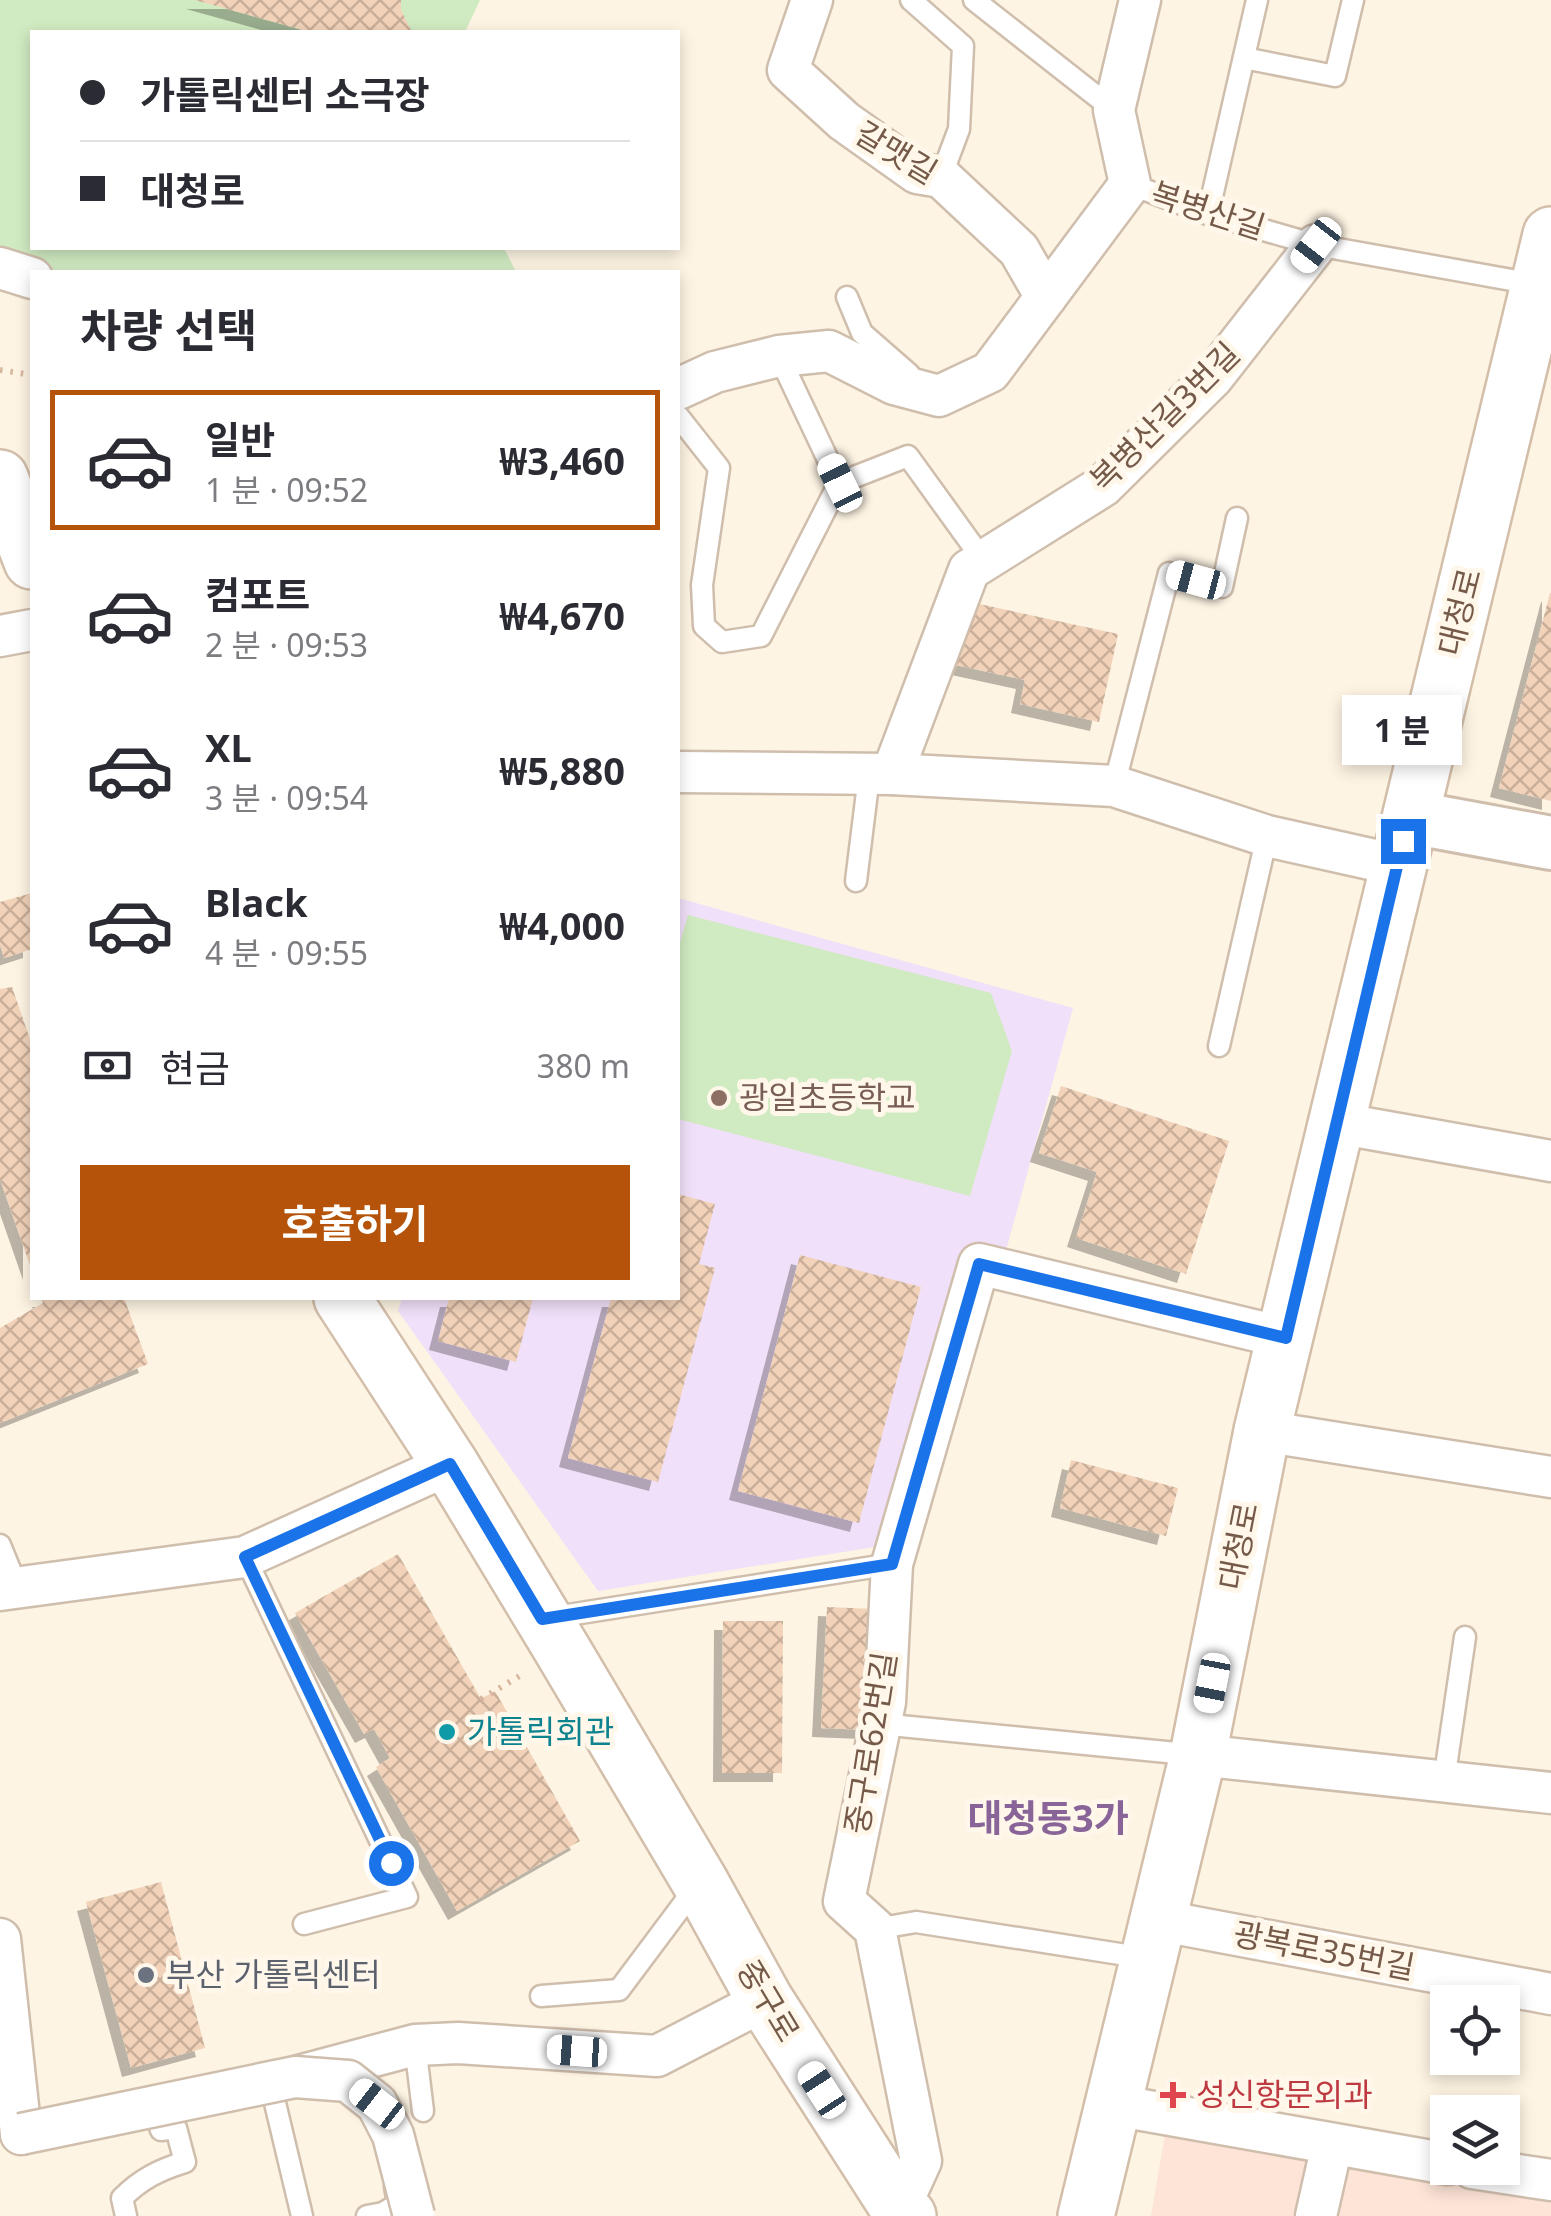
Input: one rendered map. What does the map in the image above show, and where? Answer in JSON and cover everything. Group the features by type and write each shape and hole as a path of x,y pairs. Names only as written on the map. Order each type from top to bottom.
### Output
{"main road":[{"name":"대청로","path":"1086,2216 1198,1755 1262,1431 1403,841 1535,372 1545,260"},
{"path":"0,478 30,557"},
{"name":"중구로","path":"343,1300 450,1464 700,1882 764,2000 902,2214"}],"street":[{"name":"갈맷길","path":"812,0 788,70 844,121 917,173 940,177 1019,250 1046,296"},
{"name":"복병산길","path":"1130,184 1114,110 1140,0"},
{"path":"680,388 715,372 779,356 830,351 894,384 939,396 990,372 1130,184"},
{"name":"복병산길3번길","path":"881,775 968,570 1104,486 1213,376 1316,245"},
{"path":"0,268 30,277"},
{"path":"0,636 30,630"},
{"path":"680,772 881,775 1114,786 1267,836 1551,844"},
{"path":"1337,1123 1551,1162"},
{"name":"중구로62번길","path":"902,2214 921,2162 875,1929 844,1901 884,1702 892,1564 979,1264 1286,1338"},
{"path":"1262,1431 1551,1477"},
{"path":"8,1589 245,1557 450,1464"},
{"path":"1198,1755 1551,1793"},
{"path":"0,1939 10,2142 153,2106 282,2080 414,2045 458,2043 657,2056 764,2000"},
{"name":"광복로35번길","path":"1153,1939 1551,1994"},
{"path":"282,2080 348,2082 377,2104 393,2134 414,2216"},
{"path":"1114,2105 1430,2161"},
{"path":"1316,2216 1332,2145"},
{"path":"1520,2175 1551,2180"}],"lane":[{"path":"911,0 963,46 959,129 940,177"},
{"path":"974,0 1114,110"},
{"path":"1208,214 1257,0"},
{"path":"1244,58 1335,76 1353,0"},
{"name":"복병산길","path":"1130,184 1208,214 1316,245 1545,260"},
{"path":"846,297 862,333 939,396"},
{"path":"779,356 840,483"},
{"path":"680,419 719,468 702,586 704,626 722,642 761,636 840,483 908,456 983,560"},
{"path":"1114,786 1169,573 1222,588 1237,518"},
{"path":"856,881 881,775"},
{"path":"1220,1046 1267,836"},
{"path":"0,1545 8,1589"},
{"path":"245,1557 407,1897 304,1924"},
{"path":"542,1619 892,1564"},
{"path":"1444,1781 1464,1637"},
{"path":"880,1724 1198,1755"},
{"path":"541,1996 619,1990 700,1882"},
{"path":"875,1929 916,1922 1153,1939"},
{"path":"414,2045 423,2111"},
{"path":"282,2080 302,2216"},
{"path":"126,2216 122,2198 136,2184 152,2173 184,2162 176,2128 160,2130 153,2106"},
{"path":"367,2216 398,2204 391,2164 404,2140"}],"path":[{"path":"0,370 30,375"}],"shaded area":[{"path":"680,899 1073,1008 1005,1254 881,1546 598,1591 398,1311 401,1300 680,1300"},
{"path":"1165,2134 1430,2167 1430,2185 1520,2185 1520,2178 1551,2182 1551,2216 1151,2216"}],"green space":[{"path":"0,0 480,0 466,30 30,30 30,250 505,250 515,270 30,270 30,277 0,247"},
{"path":"688,915 991,993 1012,1051 970,1196 680,1120 680,942"}],"building":[{"path":"195,0 401,0 401,10 411,30 303,30"},
{"path":"1551,593 1551,801 1499,788"},
{"path":"970,602 1118,634 1099,722 1020,704 1025,680 956,665"},
{"path":"30,894 30,950 4,958 0,902"},
{"path":"12,987 30,1039 30,1265 0,1179 0,989"},
{"path":"1061,1086 1229,1141 1186,1274 1076,1238 1097,1172 1039,1153"},
{"path":"680,1195 715,1204 699,1264 715,1268 658,1482 568,1458 610,1300 680,1300"},
{"path":"800,1255 921,1287 859,1523 738,1491"},
{"path":"42,1300 125,1300 148,1364 0,1423 0,1328 43,1303"},
{"path":"448,1300 532,1300 516,1362 438,1341"},
{"path":"1071,1460 1178,1488 1166,1536 1060,1508"},
{"name":"가톨릭회관","path":"398,1554 481,1699 495,1691 580,1841 457,1911 376,1767 390,1758 374,1729 364,1734 295,1613"},
{"path":"827,1607 875,1609 870,1730 821,1728"},
{"path":"723,1621 783,1621 782,1773 722,1773"},
{"name":"부산 가톨릭센터","path":"161,1882 205,2048 131,2068 86,1902"}],"place":[{"name":"광일초등학교","path":"719,1098"},
{"name":"가톨릭회관","path":"447,1732"},
{"name":"부산 가톨릭센터","path":"146,1975"},
{"name":"성신항문외과","path":"1173,2095"}],"district":[{"name":"대청동3가","path":"1048,1819"}],"route":[{"path":"391,1863 245,1557 450,1464 542,1619 892,1564 979,1264 1286,1338 1403,841"}]}
